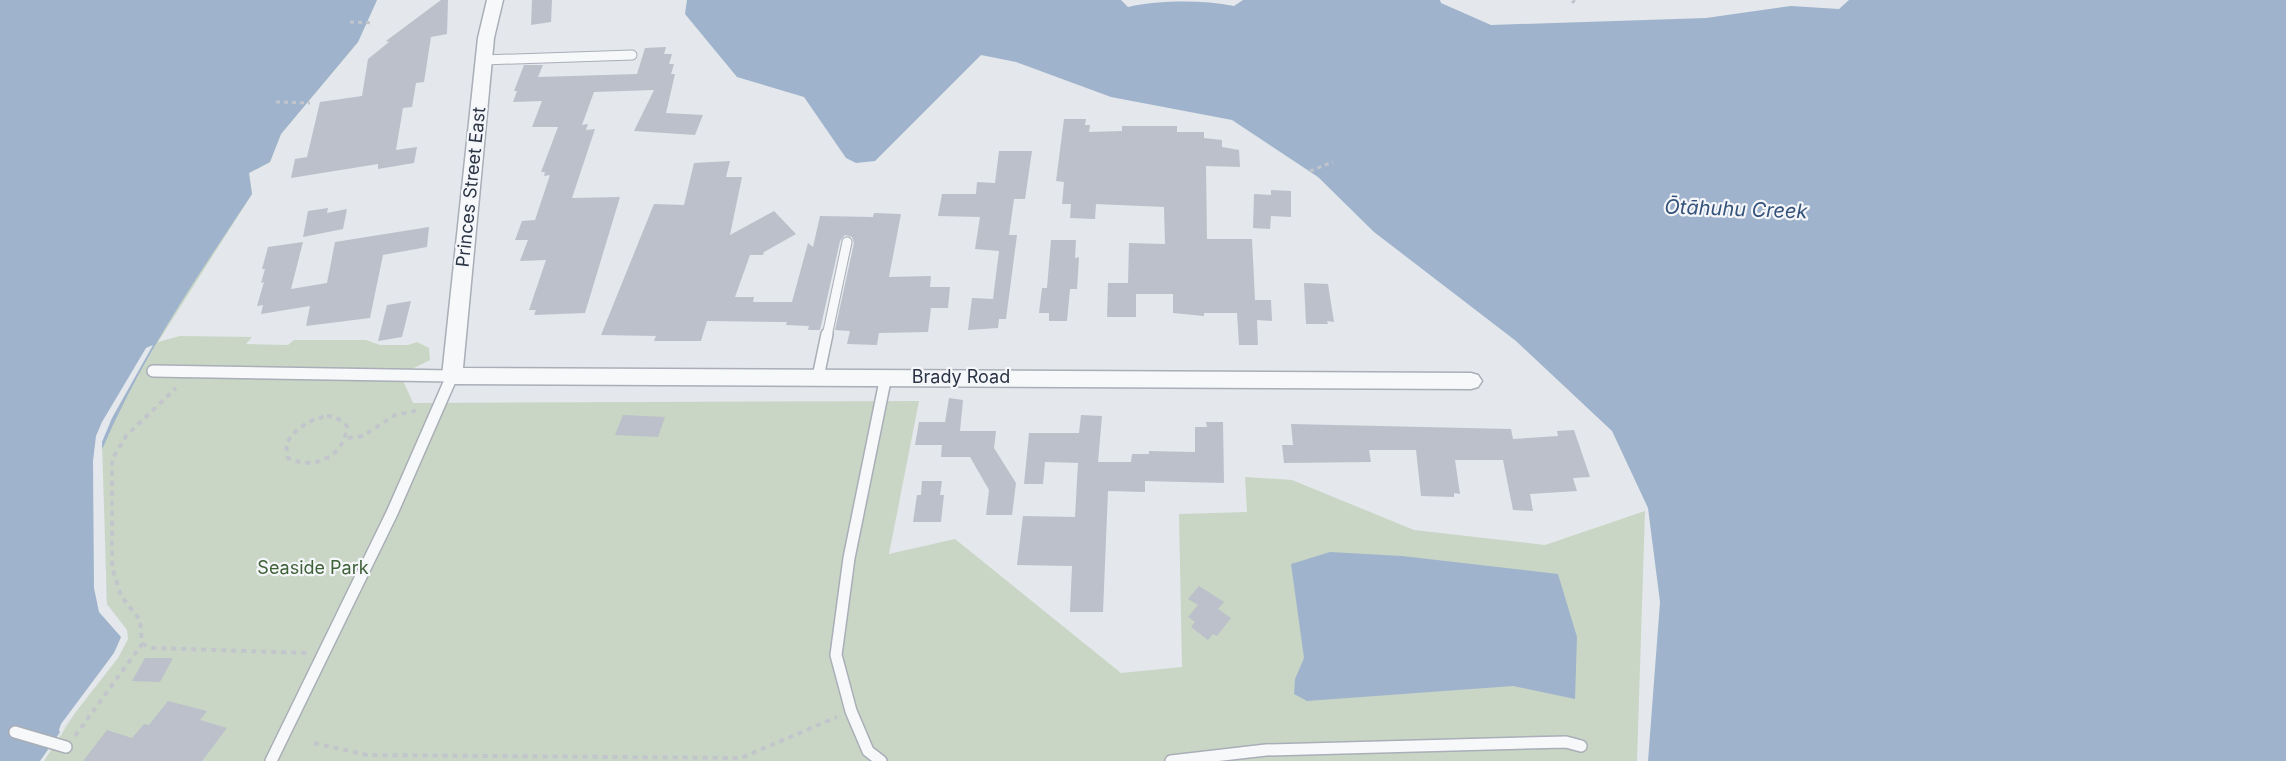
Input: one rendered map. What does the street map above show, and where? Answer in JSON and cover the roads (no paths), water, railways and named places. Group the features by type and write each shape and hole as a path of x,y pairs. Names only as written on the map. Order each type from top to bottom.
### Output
{"street":[{"name":"Princes Street East","path":"452,376 484,60 489,19 495,0"},
{"name":"Brady Road","path":"452,376 886,376 1471,381"}],"lane":[{"path":"484,60 632,55"},
{"path":"818,377 847,242"},
{"path":"153,371 452,376 392,513 271,761"},
{"path":"881,761 868,751 851,711 836,655 849,558 886,376"},
{"path":"15,732 66,747"},
{"path":"1171,761 1266,750 1566,742 1581,746"}],"water":[{"path":"0,0 377,0 358,42 281,134 270,162 249,173 252,194 151,352 116,418 101,452 107,604 127,634 40,761 0,761"},
{"name":"Ōtāhuhu Creek","path":"687,0 1121,0 1128,7 1181,2 1234,6 1243,0 1440,0 1441,3 1491,25 1706,18 1791,6 1839,9 1849,0 2286,0 2286,761 1648,761 1660,602 1648,508 1612,431 1516,341 1374,232 1318,177 1232,120 1111,97 1016,62 981,55 875,161 856,163 846,158 804,97 737,77 685,14"},
{"path":"1330,552 1402,556 1558,574 1577,637 1575,699 1513,686 1307,701 1294,694 1295,679 1304,658 1291,564"}],"park label":[{"name":"Seaside Park","path":"313,568"}]}
